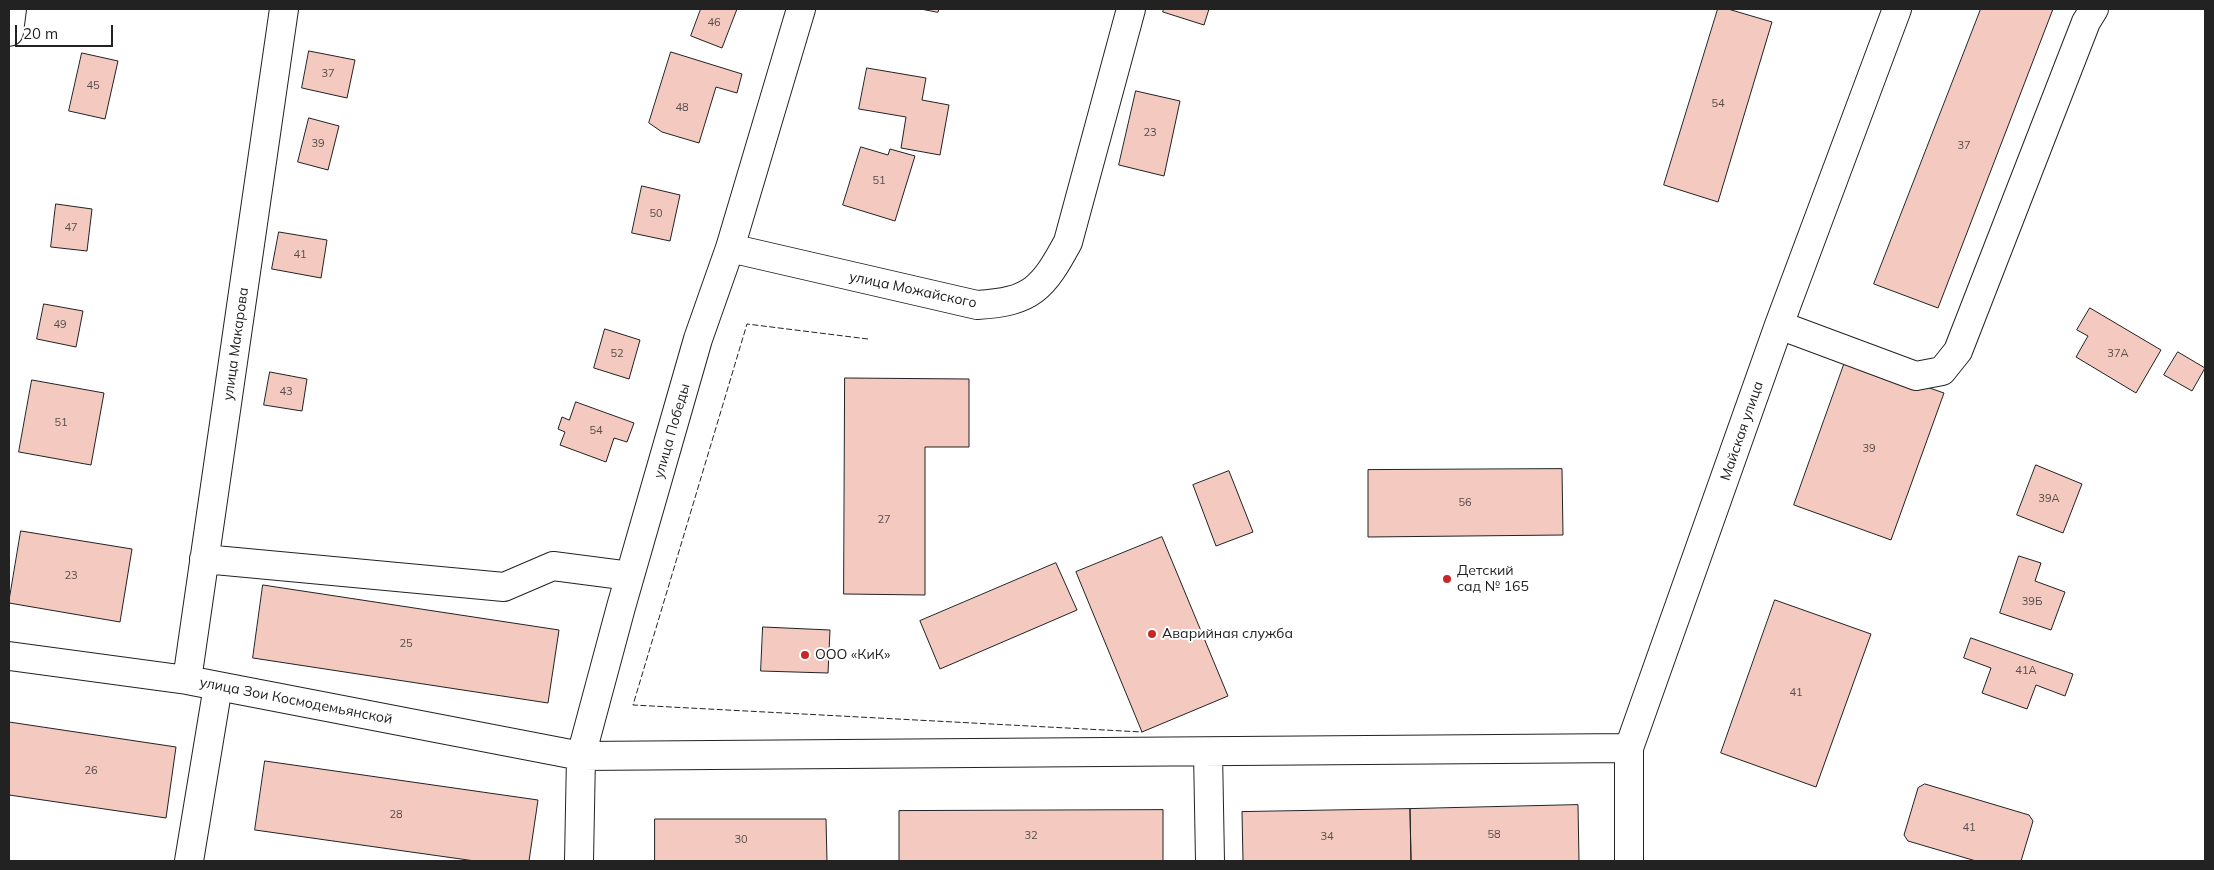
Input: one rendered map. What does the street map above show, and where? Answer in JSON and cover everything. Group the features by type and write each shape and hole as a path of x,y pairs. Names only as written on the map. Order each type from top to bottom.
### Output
{"street":[{"path":"9,32 12,9"},
{"name":"улица Макарова","path":"187,680 284,9"},
{"name":"улица Победы","path":"579,861 581,756 698,339 730,248 801,9"},
{"name":"улица Можайского","path":"730,248 977,305 1005,304 1029,295 1051,274 1068,242 1131,9"},
{"name":"Майская улица","path":"1628,861 1629,748 1779,325 1897,9"},
{"path":"1779,325 1916,376 1942,371 1958,351 2086,22 2094,9"},
{"path":"204,560 504,587 553,566 630,576"},
{"name":"улица Зои Космодемьянской","path":"9,656 187,680 581,756 1629,748"},
{"path":"188,861 218,686"},
{"path":"1208,752 1210,861"}],"building":[{"path":"701,9 737,9 722,48 691,36"},
{"path":"921,9 939,9 938,12"},
{"path":"1164,9 1209,9 1204,25 1163,12"},
{"path":"1718,9 1728,9 1772,22 1718,202 1664,185"},
{"path":"1981,9 2053,9 1938,308 1874,284"},
{"path":"309,51 355,60 347,98 302,88"},
{"path":"671,52 742,74 737,93 716,87 699,143 662,132 649,123"},
{"path":"82,53 118,61 105,119 69,111"},
{"path":"867,68 926,78 922,100 949,105 940,155 901,148 906,117 859,109"},
{"path":"1136,91 1180,101 1164,176 1119,165"},
{"path":"309,118 339,126 328,170 298,162"},
{"path":"861,147 888,155 890,149 915,156 895,221 843,205"},
{"path":"642,186 680,195 670,241 632,233"},
{"path":"56,204 92,209 87,251 51,247"},
{"path":"279,232 327,240 321,278 272,269"},
{"path":"44,304 83,311 76,347 37,339"},
{"path":"2090,308 2161,350 2136,393 2076,357 2088,336 2077,330"},
{"path":"605,329 640,340 629,379 594,368"},
{"path":"2178,352 2205,368 2192,391 2164,375"},
{"path":"1846,359 1944,393 1891,540 1794,505"},
{"path":"270,372 307,379 302,411 264,405"},
{"path":"845,378 969,379 969,447 925,447 925,595 844,594"},
{"path":"32,380 104,393 91,465 19,452"},
{"path":"576,402 634,423 627,442 614,438 606,462 560,445 565,432 558,429 562,417 569,420"},
{"path":"2036,465 2082,484 2063,533 2017,515"},
{"path":"1562,469 1563,535 1368,537 1368,470"},
{"path":"1229,471 1253,532 1216,546 1193,485"},
{"path":"21,531 132,549 120,622 9,603"},
{"name":"Аварийная служба","path":"1162,537 1228,696 1142,732 1076,572"},
{"path":"2019,556 2041,563 2035,581 2065,592 2051,630 2000,613"},
{"path":"1056,563 1077,610 940,669 920,621"},
{"path":"263,585 559,630 548,703 253,658"},
{"path":"1775,600 1871,634 1816,787 1721,753"},
{"path":"763,627 830,630 828,673 761,671"},
{"path":"1971,638 2073,674 2065,696 2036,685 2027,709 1982,693 1991,668 1964,658"},
{"path":"9,722 176,747 166,818 9,795"},
{"path":"265,761 538,800 529,861 475,861 255,830"},
{"path":"1925,784 2029,815 2033,821 2021,861 1976,861 1908,841 1904,835 1918,788"},
{"path":"1578,805 1579,861 1411,861 1410,809"},
{"path":"1410,809 1411,861 1243,861 1242,812"},
{"path":"1163,810 1163,861 899,861 899,811"},
{"path":"655,819 826,819 827,861 655,861"}],"fence":[{"path":"868,339 747,324 633,705 1142,732"}],"place":[{"name":"Детский сад № 165","path":"1447,579"},
{"name":"Аварийная служба","path":"1152,634"},
{"name":"ООО «КиК»","path":"805,655"}]}
